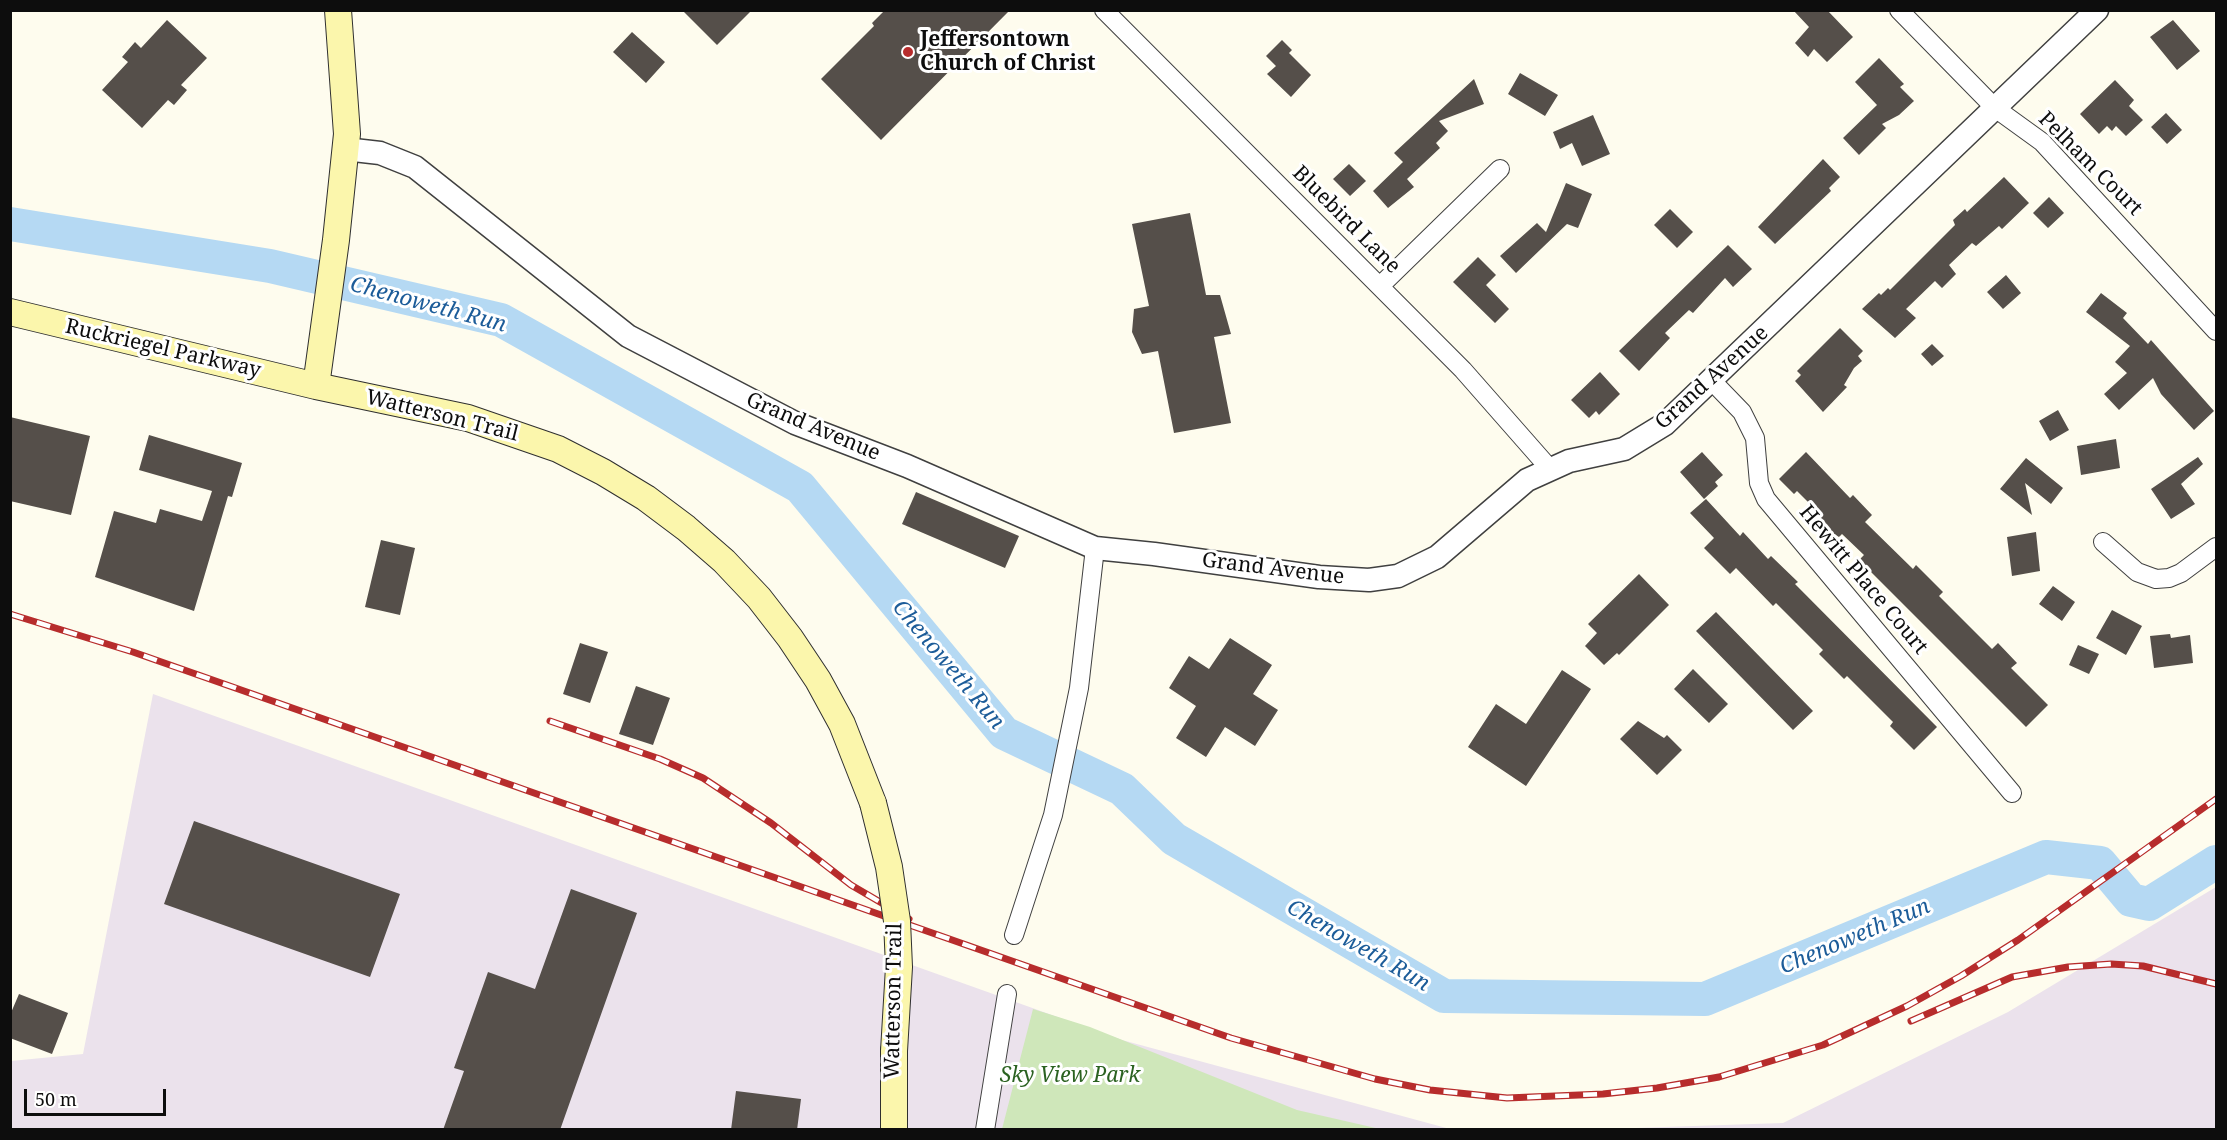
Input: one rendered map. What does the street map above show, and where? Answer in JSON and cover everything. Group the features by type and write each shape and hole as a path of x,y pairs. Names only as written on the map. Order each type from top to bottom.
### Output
{"main road":[{"path":"316,386 336,240 347,134 338,10"},
{"name":"Ruckriegel Parkway","path":"10,312 316,386"},
{"name":"Watterson Trail","path":"316,386 468,418 520,434 603,472 646,498 686,528 731,569 790,638 818,680 842,724 873,803 889,867 897,921 899,967 894,1052 894,1130"}],"street":[{"name":"Bluebird Lane","path":"1104,10 1463,370 1550,469"},
{"name":"Pelham Court","path":"1899,10 1995,108 2042,142 2217,331"},
{"name":"Grand Avenue","path":"345,149 380,153 415,167 507,243 628,336 795,423 907,466 1095,548 1319,577 1369,580 1398,576 1437,557 1527,480 1569,461 1624,449 1644,439 1673,417 2097,10"},
{"path":"1380,286 1500,169"},
{"name":"Hewitt Place Court","path":"1712,381 1742,412 1755,438 1759,483 1766,499 2012,793"},
{"path":"2103,542 2137,572 2156,579 2181,573 2217,547"},
{"path":"1014,935 1053,815 1059,789 1086,636 1095,548"},
{"path":"985,1130 1007,994"}],"shaded area":[{"path":"153,694 1122,1040 1450,1129 11,1130 11,1061 83,1054"},
{"path":"2216,887 2216,1129 1605,1129 1783,1123 2008,1012"}],"green space":[{"name":"Sky View Park","path":"1033,1009 1090,1027 1297,1110 1380,1129 1002,1129"}],"building":[{"path":"682,10 752,10 717,45"},
{"name":"Jeffersontown Church of Christ","path":"885,10 1010,10 881,140 821,79 874,26 872,23"},
{"path":"1793,10 1827,10 1853,37 1827,62 1814,49 1808,57 1795,43 1809,27"},
{"path":"167,20 207,58 181,85 187,90 174,105 168,100 142,128 102,90 128,62 122,57 135,42 141,48"},
{"path":"2173,20 2200,51 2177,70 2150,37"},
{"path":"632,32 665,62 646,83 613,52"},
{"path":"1282,40 1292,50 1289,53 1311,75 1291,97 1267,74 1276,66 1266,56"},
{"path":"1879,58 1904,84 1900,87 1914,101 1899,115 1882,124 1886,128 1859,155 1843,138 1877,105 1855,82"},
{"path":"1520,73 1558,95 1545,116 1508,94"},
{"path":"1474,79 1484,104 1439,121 1448,131 1436,143 1440,148 1407,179 1414,187 1388,208 1373,191 1403,162 1394,153"},
{"path":"2115,80 2134,100 2129,106 2143,120 2126,136 2116,126 2112,131 2107,126 2099,134 2080,114"},
{"path":"2166,113 2182,130 2167,144 2151,127"},
{"path":"1593,115 1610,154 1582,166 1572,143 1560,149 1553,132"},
{"path":"1823,159 1840,177 1829,188 1831,191 1775,244 1758,227"},
{"path":"1349,164 1366,181 1350,196 1333,179"},
{"path":"2004,177 2029,203 2002,229 1999,226 1976,246 1972,243 1949,265 1956,274 1942,288 1935,281 1906,309 1916,318 1895,338 1862,309 1879,293 1881,295 1888,288 1890,290 1955,225 1953,220 1965,209 1967,212"},
{"path":"1566,183 1592,194 1578,228 1567,224 1516,273 1500,256 1537,223 1546,232"},
{"path":"2049,197 2064,213 2048,228 2033,213"},
{"path":"1670,209 1693,232 1677,248 1654,225"},
{"path":"1190,213 1206,295 1220,295 1231,334 1214,337 1231,423 1174,433 1158,351 1142,354 1132,332 1134,309 1149,306 1132,224"},
{"path":"1728,245 1752,269 1733,287 1725,278 1693,313 1689,310 1665,333 1670,338 1639,371 1619,351"},
{"path":"1478,257 1496,275 1486,285 1509,309 1495,323 1453,282"},
{"path":"2006,275 2021,293 2003,309 1987,292"},
{"path":"2101,293 2127,313 2123,318 2148,344 2151,340 2214,411 2194,430 2161,394 2153,378 2119,410 2104,394 2127,373 2115,362 2130,346 2086,312"},
{"path":"1840,328 1863,351 1858,356 1862,361 1854,368 1844,385 1847,387 1823,412 1795,381 1801,375 1797,371"},
{"path":"1932,344 1944,356 1932,366 1921,354"},
{"path":"1600,372 1620,394 1599,415 1596,411 1589,418 1571,400"},
{"path":"2058,410 2069,430 2050,441 2039,421"},
{"path":"10,417 90,436 71,515 10,501"},
{"path":"149,435 242,463 232,497 228,496 194,611 95,577 114,511 156,523 160,509 202,521 212,491 139,470"},
{"path":"2116,439 2120,468 2081,475 2077,446"},
{"path":"1702,452 1723,475 1715,482 1718,486 1704,499 1680,472"},
{"path":"1806,452 1850,498 1853,495 1872,515 1865,522 1913,569 1916,565 1943,592 1939,596 1992,649 1998,643 2017,663 2011,668 2048,705 2026,727 1859,560 1864,555 1842,534 1839,537 1831,532 1817,518 1820,514 1797,491 1794,494 1779,479"},
{"path":"2198,457 2203,464 2181,484 2195,504 2171,519 2151,489"},
{"path":"2026,458 2063,488 2051,504 2025,483 2032,515 2000,489"},
{"path":"916,492 1019,536 1005,568 902,524"},
{"path":"1706,499 1740,536 1743,532 1768,559 1771,556 1798,582 1795,584 1937,727 1914,750 1890,726 1893,722 1847,676 1844,679 1819,654 1823,650 1776,603 1773,606 1736,568 1730,574 1704,548 1714,538 1690,513"},
{"path":"2036,532 2040,571 2012,576 2007,537"},
{"path":"381,540 415,548 400,615 365,607"},
{"path":"1639,574 1669,605 1619,655 1617,653 1604,665 1585,646 1597,633 1588,624"},
{"path":"2053,586 2075,602 2062,621 2039,604"},
{"path":"2112,610 2142,626 2126,655 2096,638"},
{"path":"1716,612 1813,711 1793,730 1696,631"},
{"path":"2170,634 2171,638 2190,635 2193,663 2154,668 2150,636"},
{"path":"1230,638 1272,665 1253,694 1278,710 1255,746 1225,727 1206,757 1176,738 1196,706 1169,688 1189,656 1209,669"},
{"path":"580,643 608,652 590,703 563,694"},
{"path":"2078,645 2099,654 2089,674 2069,665"},
{"path":"1693,669 1728,704 1709,723 1674,689"},
{"path":"1562,670 1591,689 1526,786 1468,747 1496,704 1526,724"},
{"path":"636,686 670,698 653,745 619,734"},
{"path":"1638,721 1664,738 1667,735 1682,750 1657,775 1620,739"},
{"path":"194,821 400,894 370,977 164,904"},
{"path":"571,889 637,913 560,1130 443,1130 464,1071 454,1068 488,972 535,989"},
{"path":"19,994 68,1013 52,1054 10,1038 10,1015"},
{"path":"736,1091 801,1099 797,1130 731,1130"}],"waterway":[{"name":"Chenoweth Run","path":"10,224 270,266 501,320 800,487 1004,733 1122,789 1174,839 1444,996 1705,999 2046,857 2100,863 2131,900 2149,904 2216,862"}],"railway":[{"path":"10,614 133,652 1231,1038 1375,1079 1430,1090 1507,1098 1603,1094 1657,1088 1719,1077 1823,1045 1907,1006 1961,976 2018,940 2216,799"},
{"path":"550,721 660,759 703,778 771,823 851,885 909,919"},
{"path":"1911,1021 2012,977 2068,967 2111,964 2143,966 2216,984"}],"place":[{"name":"Jeffersontown Church of Christ","path":"908,52"}]}
